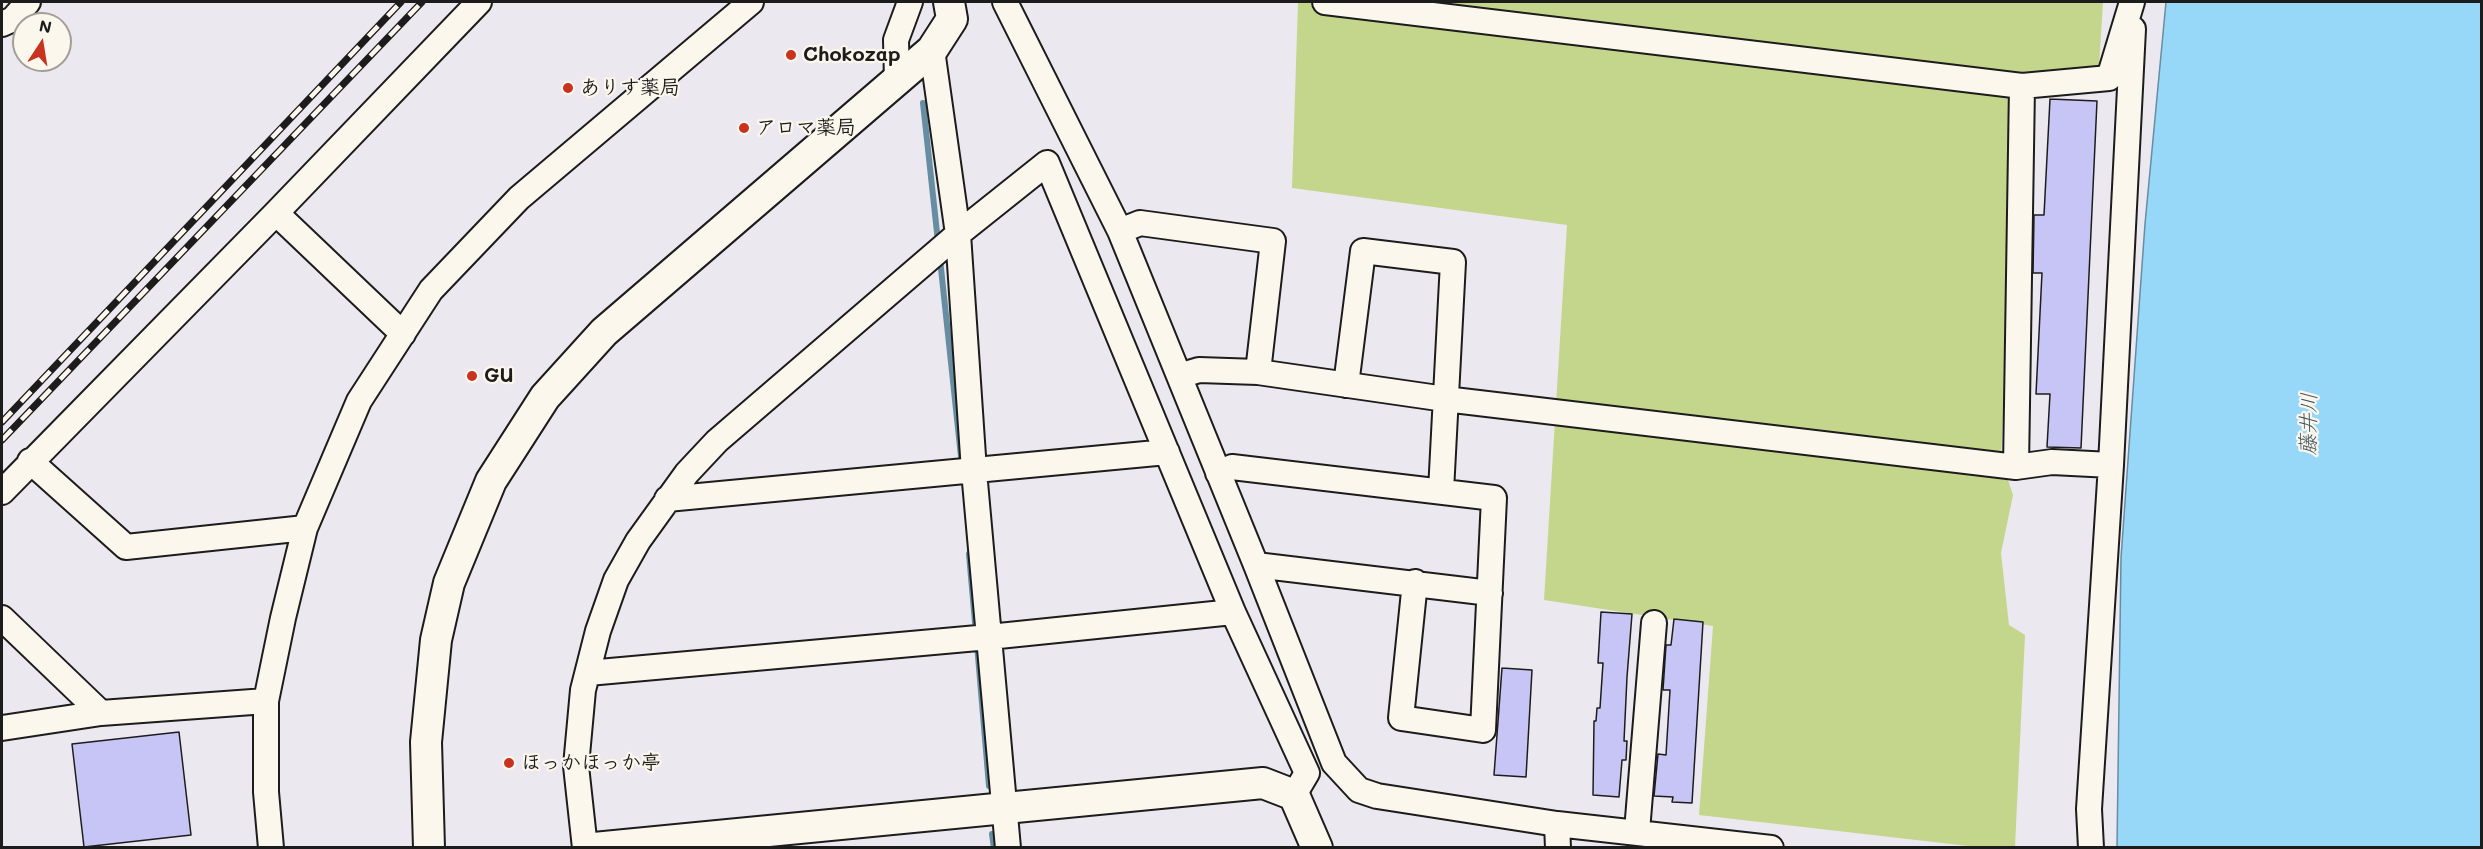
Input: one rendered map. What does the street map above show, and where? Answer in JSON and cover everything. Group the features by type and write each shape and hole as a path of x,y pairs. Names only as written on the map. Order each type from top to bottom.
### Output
{"street":[{"path":"2,24 13,20 28,2"},
{"path":"2,492 479,2"},
{"path":"271,848 266,792 266,701 305,528 359,401 431,290 519,198 751,2"},
{"path":"897,80 896,40 910,2"},
{"path":"429,848 426,742 436,640 449,583 491,481 544,397 604,332 932,50 952,19 949,2"},
{"path":"1005,2 1120,231 1334,763 1359,790 1377,796 1557,836 1637,831 1771,848"},
{"path":"1325,2 2022,86 2109,78 2134,2"},
{"path":"2082,848 2089,808 2111,465 2134,2"},
{"path":"932,50 945,245 980,637 1005,807 1008,848"},
{"path":"2016,467 2022,86"},
{"path":"585,848 576,766 583,690 598,631 616,580 638,541 687,473 717,441 945,245 1047,163 1233,612 1301,784 1317,848"},
{"path":"276,213 403,334"},
{"path":"1120,231 1140,223 1273,241 1258,372"},
{"path":"1346,385 1363,251 1453,262 1441,491"},
{"path":"1179,376 1199,370 1258,372 1445,399 2016,467 2052,462 2111,465"},
{"path":"667,499 1167,453"},
{"path":"30,461 126,547 305,528"},
{"path":"1218,473 1232,467 1494,498 1482,730 1401,718 1415,582"},
{"path":"1256,565 1415,582 1490,593"},
{"path":"588,673 1233,612"},
{"path":"2,618 101,713"},
{"path":"1637,831 1654,623"},
{"path":"2,728 101,713 266,701"},
{"path":"594,848 1263,783 1301,784 1334,763"},
{"path":"2089,808 2091,848"}],"green space":[{"path":"1298,2 2103,2 2099,67 2019,81 2001,459 2013,495 2001,553 2009,625 2025,635 2015,847 1977,847 1699,815 1713,626 1544,600 1567,225 1292,188"}],"water":[{"name":"藤井川","path":"2166,2 2481,2 2481,847 2117,847 2121,558 2145,224"}],"building":[{"path":"2050,99 2097,101 2081,448 2047,447 2050,394 2036,394 2042,273 2033,273 2034,215 2044,215"},
{"path":"1601,612 1632,614 1624,741 1627,741 1626,760 1622,760 1619,797 1593,795 1594,721 1596,721 1597,708 1600,708 1603,663 1598,663"},
{"path":"1674,619 1703,622 1692,803 1672,802 1673,797 1654,796 1658,754 1666,755 1670,690 1663,690 1666,645 1671,645"},
{"path":"1502,668 1532,670 1526,777 1494,775"},
{"path":"179,732 191,835 84,847 72,744"}],"waterway":[{"path":"923,103 938,242"},
{"path":"940,259 962,466"},
{"path":"969,554 976,634"},
{"path":"977,644 989,786"},
{"path":"992,834 994,848"}],"railway":[{"path":"2,422 401,2"},
{"path":"2,440 422,2"}],"place":[{"name":"Chokozap","path":"791,55"},
{"name":"ありす薬局","path":"568,88"},
{"name":"アロマ薬局","path":"744,128"},
{"name":"GU","path":"472,376"},
{"name":"ほっかほっか亭","path":"509,763"}]}
